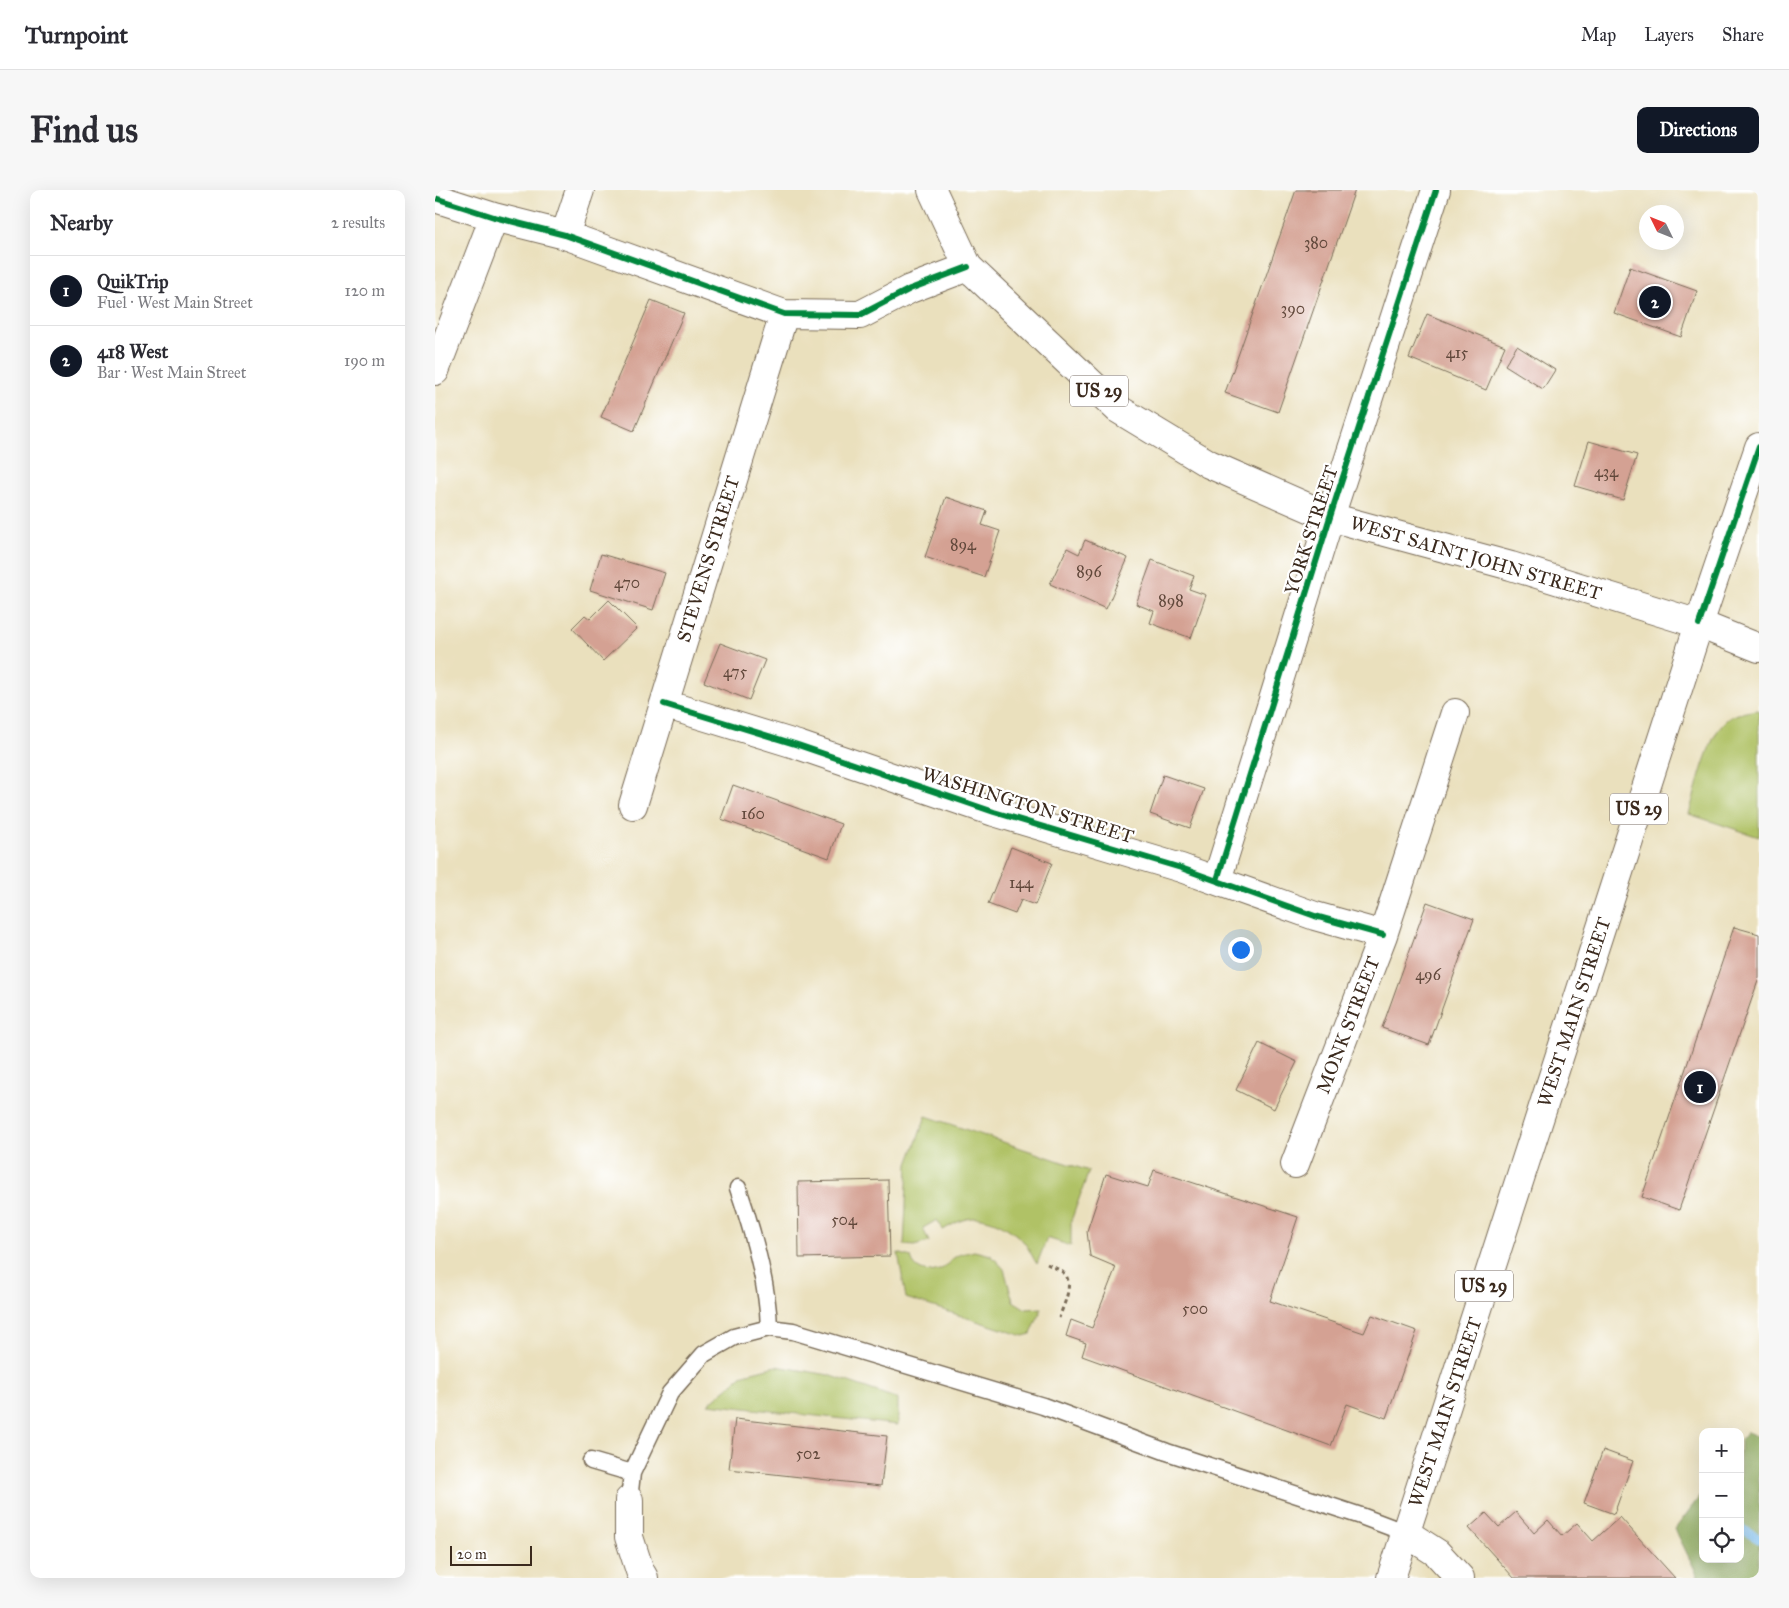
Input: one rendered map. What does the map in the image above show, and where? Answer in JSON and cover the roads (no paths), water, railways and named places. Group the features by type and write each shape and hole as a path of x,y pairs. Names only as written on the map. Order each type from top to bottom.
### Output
{"street":[{"path":"565,235 580,190"},
{"name":"WEST SAINT JOHN STREET","path":"932,190 968,267 1118,408 1209,464 1330,517 1511,566 1699,624 1759,648"},
{"name":"YORK STREET","path":"1217,880 1330,517 1436,190"},
{"path":"435,198 494,217 565,235 784,314 860,315 910,289 968,267"},
{"path":"435,371 494,217"},
{"name":"STEVENS STREET","path":"633,805 784,314"},
{"name":"WEST MAIN STREET","path":"1391,1578 1699,624 1759,446"},
{"name":"WASHINGTON STREET","path":"664,704 994,812 1181,868 1315,916 1383,935"},
{"name":"MONK STREET","path":"1295,1164 1383,935 1455,713"},
{"path":"629,1500 629,1537 644,1578"},
{"path":"1406,1533 1437,1553 1460,1578"}],"lane":[{"path":"737,1188 751,1227 769,1309 769,1328"},
{"path":"629,1500 632,1473 670,1393 704,1354 734,1337 769,1328 801,1334 1043,1406 1167,1452 1361,1516 1406,1533"},
{"path":"591,1461 632,1473"}],"waterway":[{"path":"1744,1530 1759,1539"}],"place":[{"name":"418 West","path":"1655,302"},
{"name":"QuikTrip","path":"1700,1087"}]}
